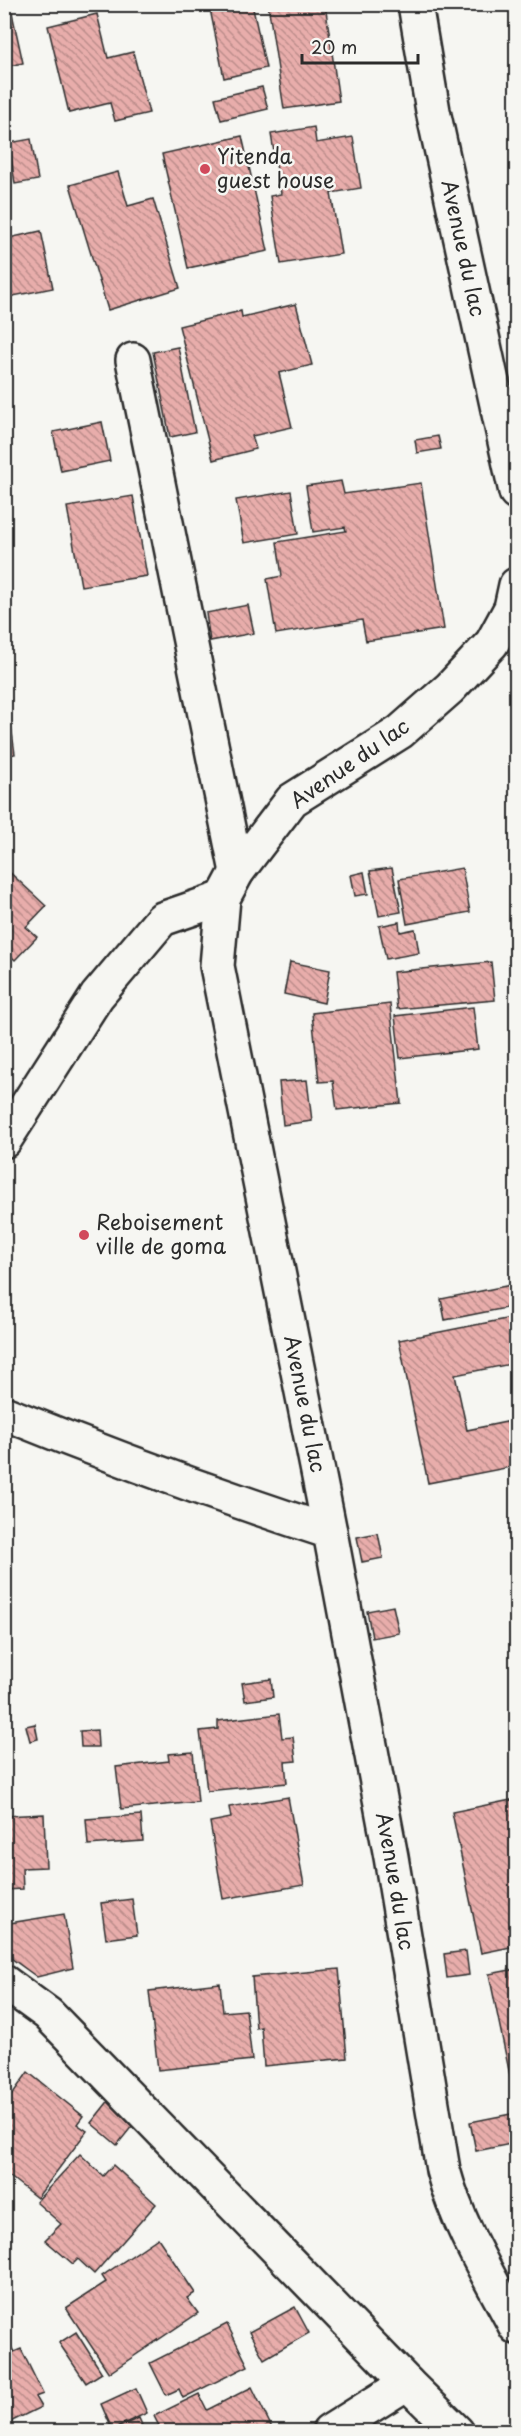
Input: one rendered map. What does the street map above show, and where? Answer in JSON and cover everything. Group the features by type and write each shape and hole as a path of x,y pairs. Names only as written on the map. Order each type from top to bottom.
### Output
{"main road":[{"name":"Avenue du lac","path":"415,4 436,123 512,465 516,492"},
{"path":"4,1142 97,996 162,918 230,885 133,360"},
{"name":"Avenue du lac","path":"516,585 511,608 492,643 450,688 400,732 292,800 230,885 217,966 330,1532 391,1857 443,2170 452,2203 464,2230 516,2327"},
{"path":"4,1413 99,1452 215,1495 330,1532"},
{"path":"4,1982 48,2014 457,2432"},
{"path":"329,2432 407,2383"}],"building":[{"path":"4,4 10,4 23,63 4,67"},
{"path":"209,4 252,4 266,68 224,78"},
{"path":"268,4 325,4 339,101 284,109"},
{"path":"97,14 108,58 133,52 149,113 115,121 110,103 69,113 48,26"},
{"path":"262,87 268,109 221,120 215,98"},
{"path":"314,127 316,143 353,137 361,188 331,193 341,254 281,264 270,196 281,194 271,134"},
{"path":"242,136 268,251 188,268 162,154"},
{"path":"31,139 38,180 15,184 9,143"},
{"path":"118,172 128,206 153,199 180,288 108,310 70,185"},
{"path":"41,231 53,288 8,297 10,305 4,306 4,239"},
{"path":"296,304 312,365 279,373 292,427 252,436 256,449 213,460 179,326 241,311 242,317"},
{"path":"178,347 195,432 170,437 153,352"},
{"path":"102,422 110,461 61,471 53,432"},
{"path":"438,436 441,449 417,453 415,440"},
{"path":"341,481 344,494 421,483 444,629 366,641 362,620 276,634 267,579 282,576 277,542 346,531 345,527 313,532 306,486"},
{"path":"291,491 298,534 244,543 236,500"},
{"path":"133,496 147,576 81,586 67,507"},
{"path":"248,605 254,633 210,641 206,613"},
{"path":"4,697 7,697 15,754 4,756"},
{"path":"4,867 46,906 26,927 37,937 15,960 4,950"},
{"path":"392,868 401,912 379,916 370,871"},
{"path":"462,868 470,912 407,924 399,879"},
{"path":"364,872 368,894 355,896 351,875"},
{"path":"399,922 400,932 415,929 419,953 386,959 379,926"},
{"path":"290,962 330,970 324,1003 284,994"},
{"path":"491,962 495,1000 397,1009 393,972"},
{"path":"4,969 10,971 4,986"},
{"path":"390,1004 401,1103 337,1110 333,1081 319,1082 312,1013"},
{"path":"473,1007 478,1049 400,1058 395,1016"},
{"path":"307,1080 312,1121 283,1125 279,1082"},
{"path":"516,1284 516,1306 445,1320 441,1299"},
{"path":"516,1317 516,1363 455,1375 467,1430 516,1420 516,1466 428,1483 399,1340"},
{"path":"378,1533 383,1558 362,1562 357,1537"},
{"path":"393,1606 399,1633 372,1638 367,1611"},
{"path":"271,1679 273,1697 245,1701 242,1683"},
{"path":"279,1714 282,1738 293,1737 296,1761 285,1762 287,1783 207,1791 200,1731 218,1729 218,1721"},
{"path":"35,1724 38,1739 30,1741 26,1726"},
{"path":"97,1730 98,1747 81,1747 80,1731"},
{"path":"193,1752 198,1802 121,1809 116,1767 169,1761 168,1754"},
{"path":"288,1797 304,1885 223,1899 210,1822 231,1818 229,1807"},
{"path":"516,1799 516,1842 514,1843 516,1946 481,1953 452,1812"},
{"path":"44,1814 46,1867 22,1868 23,1889 4,1890 4,1816"},
{"path":"141,1815 143,1841 88,1845 86,1819"},
{"path":"132,1899 137,1935 106,1939 101,1903"},
{"path":"64,1914 73,1968 37,1977 4,1953 4,1924"},
{"path":"466,1951 469,1975 447,1978 444,1954"},
{"path":"339,1969 347,2058 264,2066 261,2027 256,2028 252,1977"},
{"path":"516,1969 516,2089 513,2090 489,1974"},
{"path":"220,1983 223,2012 246,2010 252,2060 158,2070 149,1991"},
{"path":"28,2072 83,2116 77,2124 87,2131 37,2198 4,2172 4,2091 11,2096"},
{"path":"110,2099 137,2120 117,2145 91,2123"},
{"path":"516,2113 516,2143 476,2151 470,2122"},
{"path":"80,2154 103,2176 113,2165 156,2204 94,2274 78,2259 73,2264 45,2240 61,2224 36,2202"},
{"path":"158,2238 195,2293 187,2298 198,2313 109,2373 66,2308 106,2282 102,2276"},
{"path":"295,2307 309,2333 264,2359 249,2332"},
{"path":"227,2324 248,2366 183,2398 179,2389 166,2395 150,2363"},
{"path":"76,2332 102,2373 86,2383 59,2343"},
{"path":"7,2339 14,2352 21,2349 43,2394 35,2397 41,2407 4,2425 4,2341"},
{"path":"252,2387 274,2432 162,2432 154,2416 199,2394 207,2410"},
{"path":"136,2388 147,2413 112,2429 101,2404"},
{"path":"139,2418 145,2432 108,2432"}],"place":[{"name":"Yitenda guest house","path":"205,169"},
{"name":"Reboisement ville de goma","path":"84,1235"}]}
